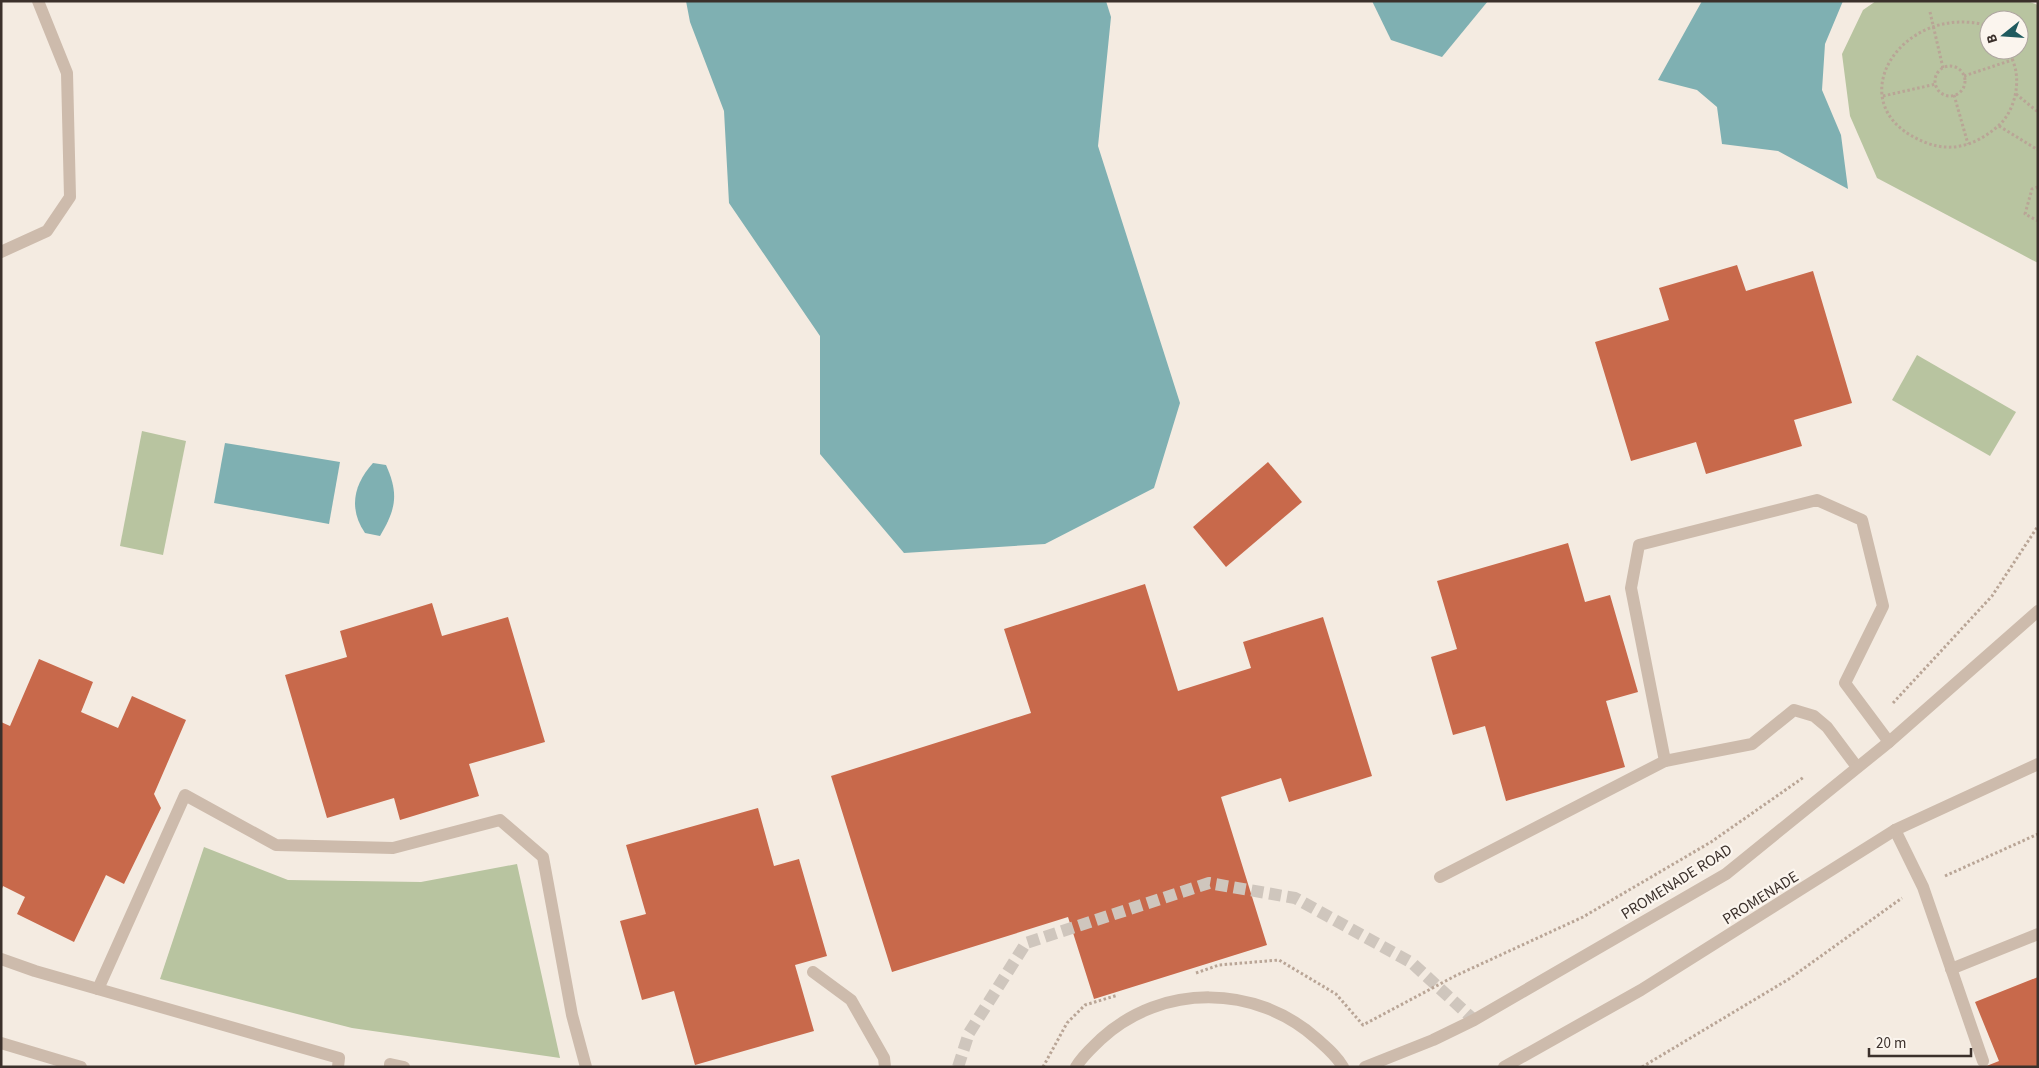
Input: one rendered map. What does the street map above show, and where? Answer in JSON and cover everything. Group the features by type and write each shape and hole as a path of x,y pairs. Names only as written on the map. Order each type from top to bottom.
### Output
{"street":[{"path":"1,252 47,231 70,197 67,73 38,1"},
{"path":"1664,761 1631,588 1639,545 1817,500 1862,520 1882,606 1845,683 1888,742"},
{"name":"PROMENADE ROAD","path":"1365,1067 1433,1040 1474,1020 1726,874 1888,742 2038,611"},
{"path":"1440,877 1664,761 1752,744 1794,710 1814,716 1827,727 1856,767"},
{"name":"PROMENADE","path":"1504,1067 1641,990 1895,830 2038,764"},
{"path":"98,989 185,795 276,845 394,848 500,820 543,857 572,1015 586,1067"},
{"path":"1895,830 1923,887 1982,1061"},
{"path":"1952,969 2038,934"},
{"path":"1,959 98,989 339,1058 338,1067"},
{"path":"813,972 851,1000 884,1058 885,1067"},
{"path":"1076,1067 1082,1056 1118,1024 1162,1002 1209,996 1257,1003 1300,1024 1349,1067"},
{"path":"1,1042 81,1067"},
{"path":"390,1067 390,1064 404,1067"}],"path":[{"path":"1930,12 1943,68"},
{"path":"1923,16 1930,12 1938,12"},
{"path":"1883,66 1880,82 1883,96 1897,124 1915,139 1936,147 1959,148 1981,140 1999,126 2009,111 2016,94 2016,71 2012,60 1964,76"},
{"path":"1943,68 1957,68 1964,76 1964,85 1954,95 1945,95 1936,84 1937,75 1943,68"},
{"path":"1883,96 1936,84"},
{"path":"2016,94 2038,112"},
{"path":"1954,95 1968,144"},
{"path":"1999,126 2038,150"},
{"path":"2038,187 2032,189 2025,214 2038,221"},
{"path":"1875,723 1992,596 2038,526"},
{"path":"1455,976 1583,917 1711,842 1804,776"},
{"path":"1642,1067 1789,979 1910,893 1978,859 2038,834"}],"green space":[{"path":"1876,1 2027,1 2038,5 2038,263 1877,178 1850,116 1842,54 1863,10"},
{"path":"1917,355 2016,412 1990,456 1892,400"},
{"path":"142,431 186,441 163,555 120,546"},
{"path":"204,847 288,880 421,882 517,864 560,1058 352,1028 160,979"}],"water":[{"path":"686,1 1106,1 1111,17 1098,146 1180,403 1154,488 1045,544 904,553 820,454 820,336 729,203 724,111 690,22"},
{"path":"1372,1 1488,1 1442,57 1391,40"},
{"path":"1702,1 1843,1 1825,44 1822,90 1841,135 1848,189 1778,151 1722,144 1717,107 1697,90 1658,80"},
{"path":"225,443 340,462 329,524 214,503"},
{"path":"373,463 386,465 394,493 390,518 380,536 365,533 356,514 355,505 361,479"}],"building":[{"path":"1737,265 1746,291 1813,271 1852,403 1794,420 1802,446 1706,474 1696,442 1631,461 1595,342 1669,320 1659,288"},
{"path":"1268,462 1302,502 1226,567 1193,527"},
{"path":"1568,543 1585,602 1610,595 1638,692 1606,701 1625,767 1506,801 1485,726 1453,735 1431,657 1457,649 1437,581"},
{"path":"1145,584 1178,691 1251,668 1243,642 1323,617 1372,776 1289,802 1281,778 1221,797 1267,945 1094,999 1068,917 892,972 831,776 1031,713 1004,629"},
{"path":"432,603 442,636 508,617 545,742 469,764 479,796 400,820 394,798 327,818 285,675 347,657 340,631"},
{"path":"39,659 93,682 81,712 118,728 132,696 186,720 154,794 161,808 124,884 106,875 74,942 17,914 25,897 3,886 1,891 1,722 10,726"},
{"path":"758,808 774,866 799,859 827,956 795,965 814,1031 695,1065 674,991 642,1000 620,921 646,914 626,845"},
{"path":"2038,977 2038,1067 1984,1067 1999,1061 1975,1002"}],"tunnel":[{"path":"958,1067 969,1033 1026,943 1209,883 1295,898 1412,963 1474,1020"}]}
